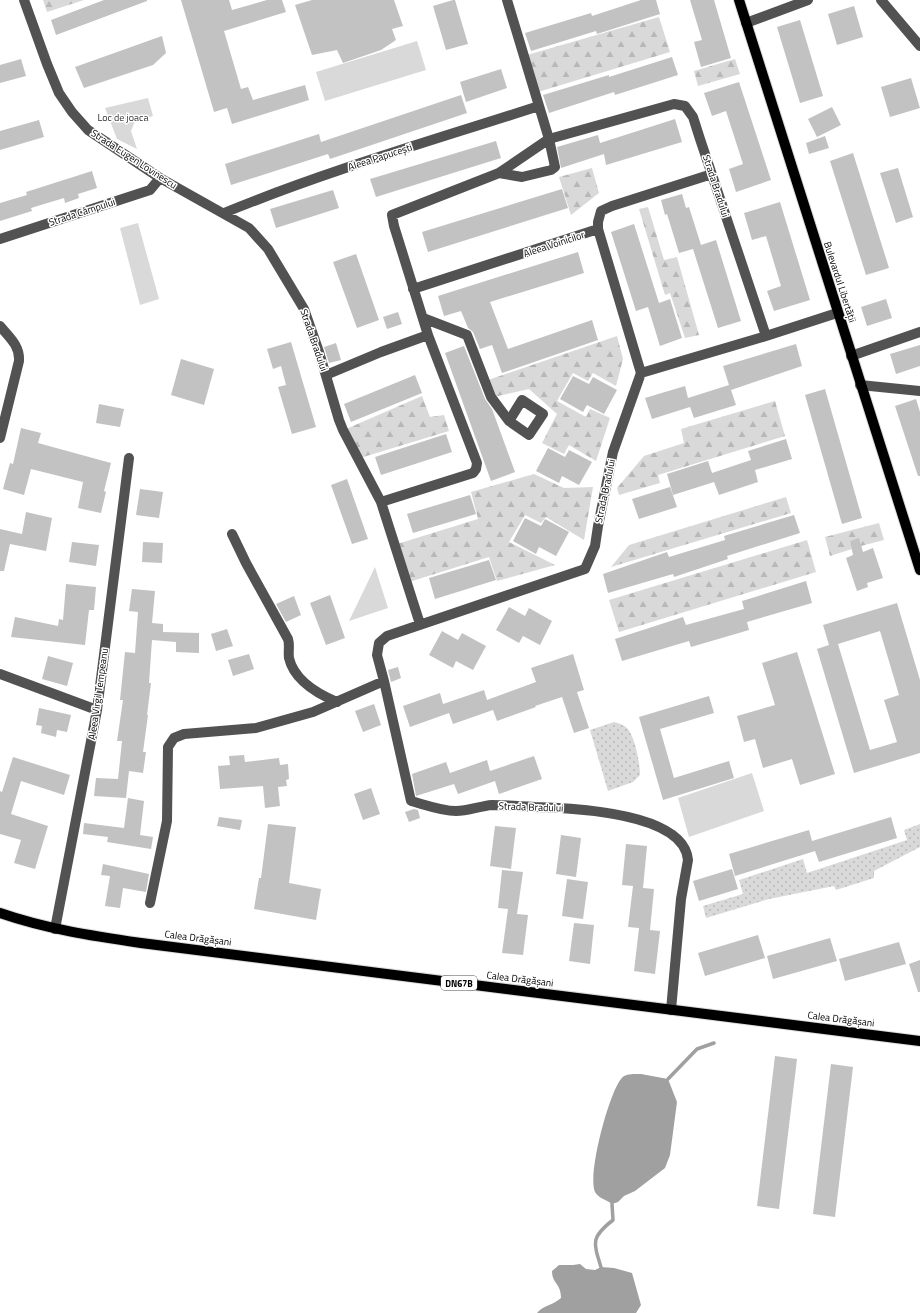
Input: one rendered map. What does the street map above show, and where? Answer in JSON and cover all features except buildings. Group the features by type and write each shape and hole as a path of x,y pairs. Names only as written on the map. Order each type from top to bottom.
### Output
{"main road":[{"name":"Bulevardul Libertății","path":"739,0 837,313 920,570"},
{"name":"Calea Drăgășani","path":"0,913 36,925 72,933 141,943 920,1041"}],"street":[{"name":"Strada Eugen Lovinescu","path":"24,0 59,93 72,112 88,130 160,178 224,213"},
{"path":"499,173 522,177 551,170 555,167 549,139 507,0"},
{"path":"746,23 808,0"},
{"path":"880,0 920,46"},
{"name":"Strada Bradului","path":"549,139 674,104 685,106 693,117 766,336"},
{"name":"Aleea Papucești","path":"224,213 355,165 539,106"},
{"path":"381,502 473,473 476,469 477,462 428,335 394,226 392,214 499,173 549,139"},
{"path":"598,229 601,211 612,206 712,174"},
{"name":"Strada Câmpului","path":"0,239 150,190 160,178"},
{"name":"Strada Bradului","path":"224,213 249,228 268,249 304,309 343,430 381,502 420,624"},
{"name":"Aleea Voinicilor","path":"413,289 598,229 641,373"},
{"path":"641,373 766,336 837,313"},
{"path":"423,318 467,335 491,397 509,421"},
{"path":"0,326 15,344 20,353 0,438"},
{"path":"851,356 920,332"},
{"path":"326,375 381,352 428,335"},
{"name":"Strada Bradului","path":"641,373 613,452 595,546 585,569 387,636 380,644 377,655 411,801 439,809 456,811 492,805 581,809 620,815 660,827 675,837 683,845 688,855 688,860 681,899 671,1010"},
{"path":"860,385 920,391"},
{"name":"Aleea Virgil Tempeanu","path":"55,929 97,710 129,458"},
{"path":"232,534 246,563 288,639 289,656 294,668 305,683 337,702"},
{"path":"0,674 97,710"},
{"path":"150,903 167,821 168,747 174,738 184,734 256,728 313,712 384,681"}],"green space":[{"path":"43,0 84,0 47,12"},
{"path":"659,17 670,52 538,92 527,55"},
{"path":"417,41 426,70 325,101 316,72"},
{"path":"735,59 740,74 698,86 694,71"},
{"name":"Loc de joaca","path":"148,98 153,116 135,121 131,131 137,149 117,139 105,108"},
{"path":"592,168 599,193 571,215 559,177"},
{"path":"648,207 664,260 677,257 699,335 685,338 670,293 665,295 639,209"},
{"path":"138,223 159,299 140,305 120,228"},
{"path":"617,336 623,359 616,386 593,373 588,381 573,373 557,401 586,417 590,409 610,418 596,461 569,445 564,454 542,443 557,414 529,389 494,397 488,380"},
{"path":"422,396 430,417 444,415 449,431 360,458 346,429"},
{"path":"775,401 785,436 658,475 660,483 619,495 617,488 644,456 684,443 681,429"},
{"path":"534,474 564,488 593,487 584,540 546,517 541,523 525,515 509,542 555,565 497,581 489,557 409,582 397,544 478,519 471,492"},
{"path":"786,497 791,513 611,567 629,545"},
{"path":"879,523 884,540 861,546 859,539 850,541 852,549 830,556 825,537"},
{"path":"807,540 816,572 619,632 609,600"},
{"path":"375,567 388,608 349,621"},
{"path":"614,722 625,726 631,733 637,751 640,775 633,782 608,791 590,730"},
{"path":"752,773 764,811 689,837 678,798"},
{"path":"920,824 920,847 874,871 874,878 836,890 834,886 769,899 706,918 703,906 743,894 739,880 803,859 807,873 907,840 904,830"}],"shaded area":[{"path":"641,1074 668,1079 677,1102 670,1155 665,1168 635,1191 624,1196 618,1202 612,1204 596,1194 593,1183 600,1134 611,1100 621,1079 627,1075"},
{"path":"580,1264 586,1269 595,1270 601,1267 614,1268 632,1273 641,1305 636,1313 537,1313 561,1298 560,1289 553,1279 552,1271 559,1265"}],"waterway":[{"path":"668,1079 697,1049 714,1043"},
{"path":"601,1267 596,1252 596,1240 601,1231 613,1220 612,1204"}]}
